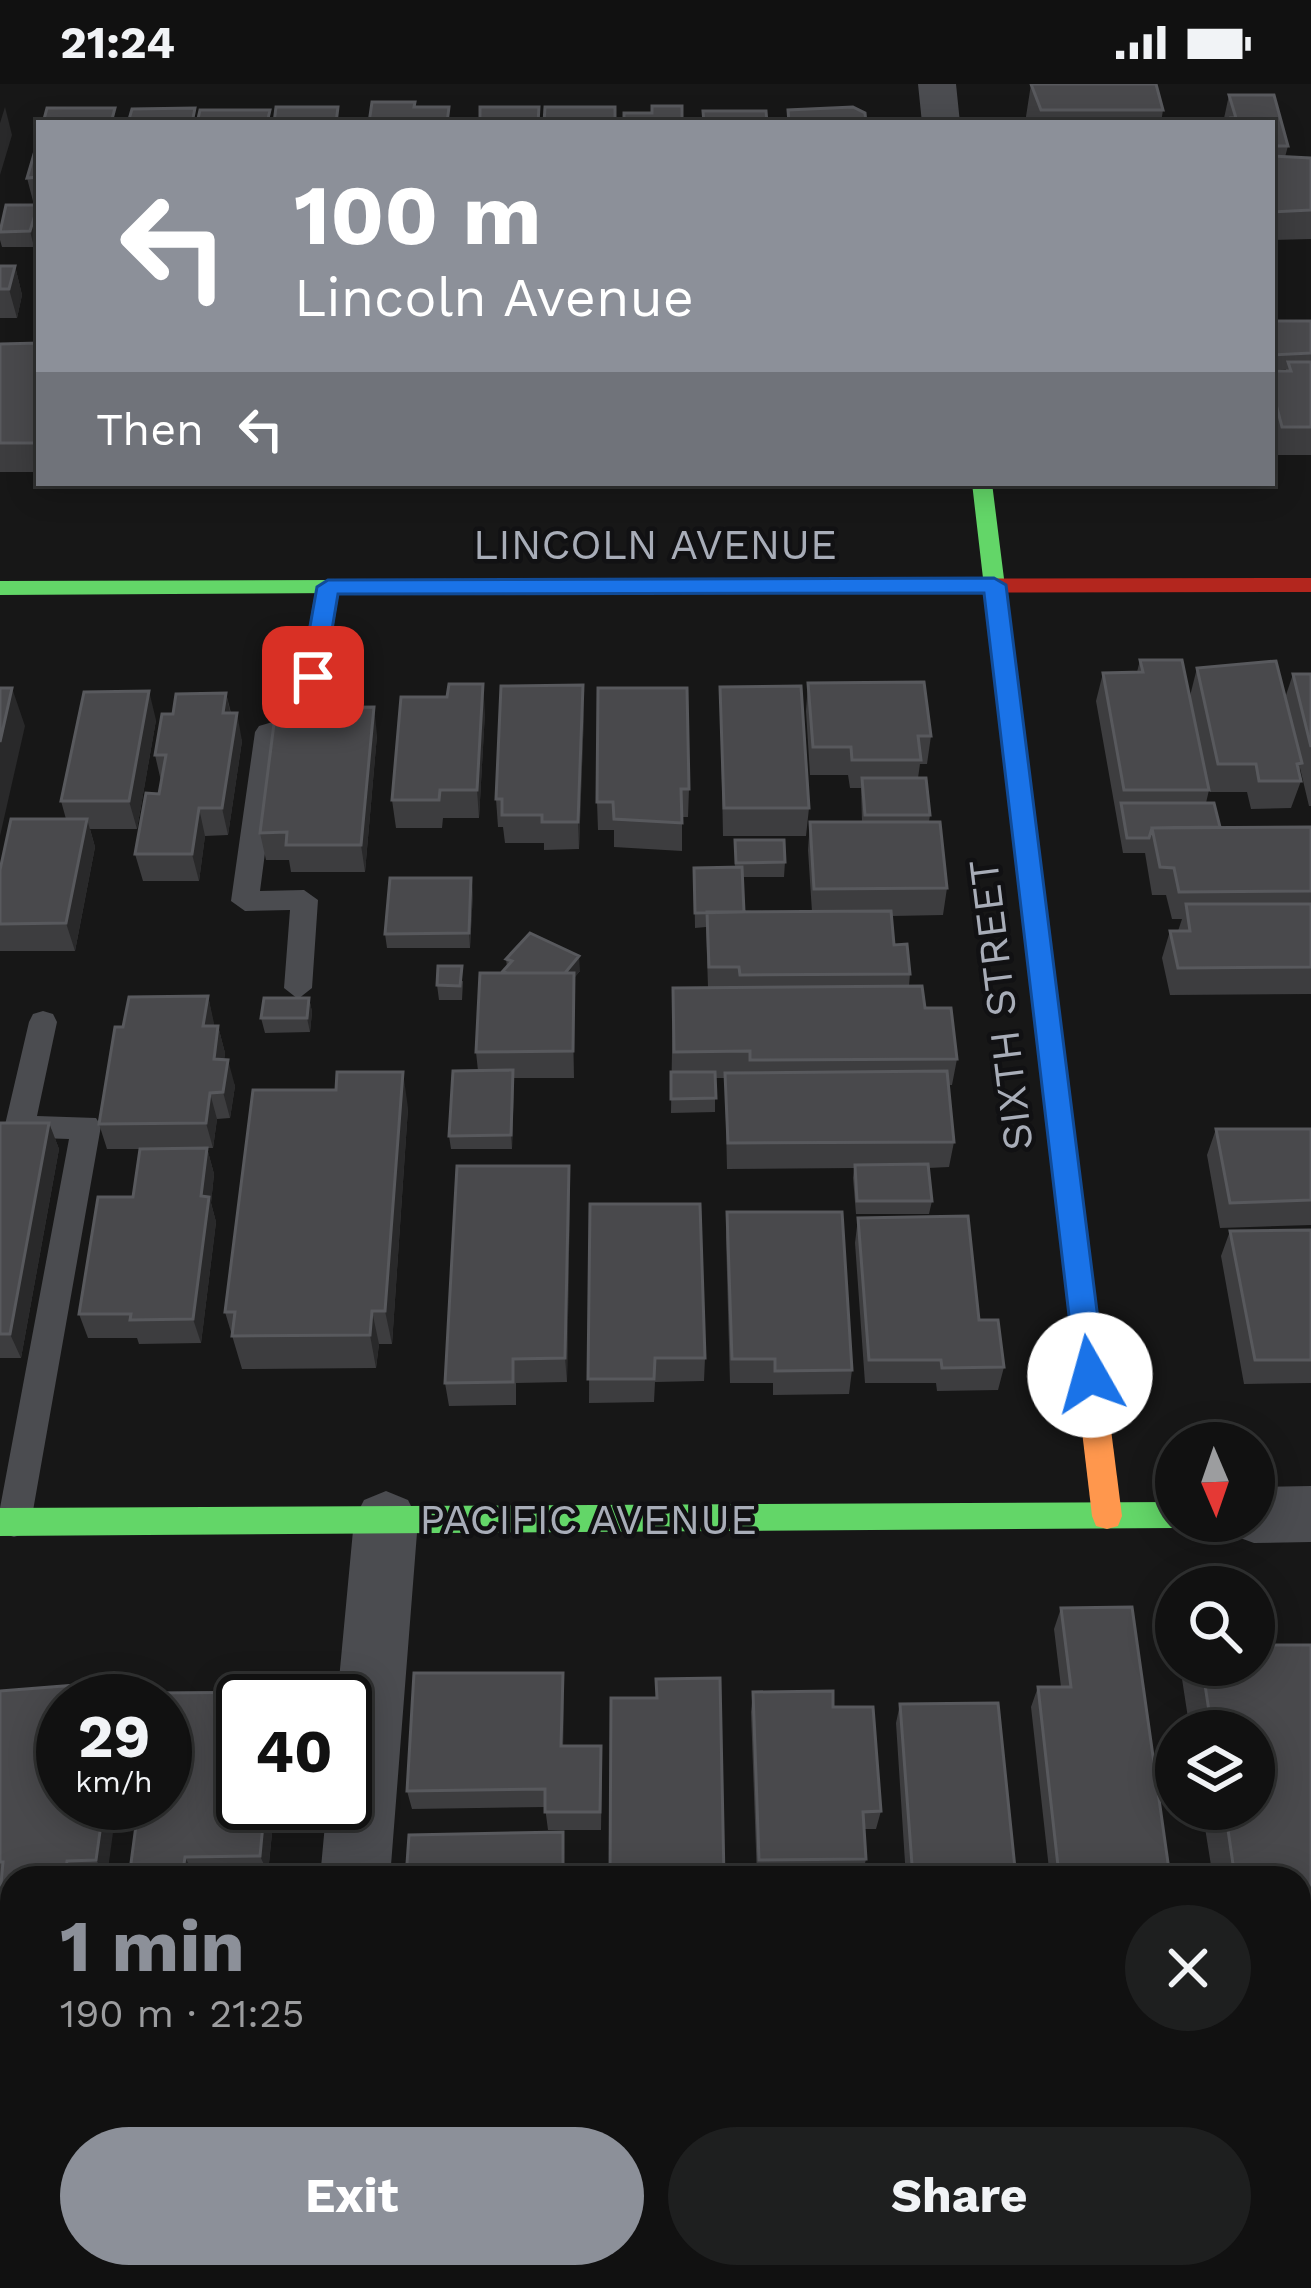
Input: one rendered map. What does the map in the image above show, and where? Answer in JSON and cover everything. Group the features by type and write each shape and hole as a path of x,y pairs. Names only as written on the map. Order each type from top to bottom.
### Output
{"street":[{"path":"937,84 941,120"},
{"name":"SIXTH STREET","path":"982,486 1107,1516"},
{"name":"LINCOLN AVENUE","path":"0,588 1311,585"},
{"path":"1275,1515 1311,1514"},
{"name":"PACIFIC AVENUE","path":"7,1522 1155,1515"},
{"path":"356,1866 386,1520"}],"lane":[{"path":"298,988 304,900 245,901 268,732 305,722 328,587"},
{"path":"7,1522 86,1126 19,1129 43,1022"}],"building":[{"path":"1031,84 1156,84 1163,110 1041,110"},
{"path":"1229,95 1274,95 1288,146 1275,146 1275,120 1231,120 1236,118"},
{"path":"372,102 449,107 447,120 369,120"},
{"path":"652,106 682,106 682,120 624,120 624,113 652,113"},
{"path":"276,107 338,107 336,120 274,120"},
{"path":"480,107 539,107 538,120 480,120"},
{"path":"545,107 615,107 615,120 544,120"},
{"path":"853,107 865,113 866,120 789,120 788,110"},
{"path":"47,108 115,108 112,120 44,120"},
{"path":"195,108 193,120 129,120 132,109"},
{"path":"200,110 270,110 268,120 198,120"},
{"path":"703,111 766,111 767,120 704,120"},
{"path":"36,147 36,177 27,178"},
{"path":"1275,156 1311,158 1311,210 1275,212"},
{"path":"6,205 36,205 30,231 0,232"},
{"path":"0,266 15,266 9,289 0,289"},
{"path":"1275,321 1311,321 1311,353 1275,355"},
{"path":"36,343 36,443 0,443 0,344"},
{"path":"1288,362 1311,362 1311,427 1282,427 1275,400 1275,371 1291,371"},
{"path":"1140,660 1182,660 1209,790 1124,790 1103,673 1143,672"},
{"path":"1276,661 1302,763 1297,764 1301,781 1259,781 1256,764 1218,764 1197,668"},
{"path":"1293,674 1311,674 1311,747"},
{"path":"924,682 931,736 918,736 921,760 852,760 851,747 813,747 808,683"},
{"path":"449,684 483,684 477,790 440,790 439,800 392,800 401,697 447,697"},
{"path":"583,685 578,822 542,822 542,815 502,815 502,799 496,799 501,686"},
{"path":"801,686 809,808 724,808 720,687"},
{"path":"0,688 12,688 0,742"},
{"path":"598,688 687,688 689,789 681,789 682,823 614,819 613,802 597,802"},
{"path":"149,691 129,801 61,801 84,692"},
{"path":"226,693 223,713 237,713 222,808 199,808 192,854 135,854 146,793 159,794 166,755 155,755 162,714 173,714 176,694"},
{"path":"374,707 361,845 286,845 287,832 260,833 276,708"},
{"path":"862,778 926,778 930,815 865,815"},
{"path":"1121,803 1214,803 1220,827 1152,828 1149,838 1127,838"},
{"path":"11,819 87,819 66,923 0,924 0,870"},
{"path":"810,822 940,822 947,888 814,889"},
{"path":"1311,827 1311,891 1179,892 1174,868 1160,867 1152,828"},
{"path":"735,840 784,840 785,862 736,863"},
{"path":"742,867 744,912 695,913 694,868"},
{"path":"390,878 471,878 469,933 385,934"},
{"path":"1186,904 1311,904 1311,967 1178,968 1170,931 1190,931"},
{"path":"891,911 894,945 907,944 910,974 740,975 739,967 709,967 707,912"},
{"path":"530,933 579,956 565,973 503,971 512,961 506,959"},
{"path":"438,966 462,966 460,986 437,985"},
{"path":"480,973 574,973 573,1051 476,1052"},
{"path":"922,986 925,1008 951,1008 957,1059 750,1060 750,1051 674,1052 673,988"},
{"path":"208,996 203,1026 218,1026 214,1059 228,1060 223,1092 210,1093 206,1123 99,1124 115,1027 123,1027 129,997"},
{"path":"264,998 309,998 307,1018 261,1018"},
{"path":"513,1070 511,1135 449,1136 453,1071"},
{"path":"947,1071 954,1142 728,1143 725,1073"},
{"path":"337,1072 403,1072 385,1311 372,1311 370,1335 232,1336 235,1312 225,1312 253,1090 336,1090"},
{"path":"671,1072 715,1072 716,1098 671,1099"},
{"path":"0,1123 49,1123 10,1334 0,1334"},
{"path":"1216,1129 1311,1129 1311,1200 1230,1203"},
{"path":"207,1148 201,1196 209,1197 193,1319 130,1320 131,1314 79,1314 98,1197 133,1197 140,1149"},
{"path":"928,1164 932,1201 857,1201 855,1165"},
{"path":"457,1166 569,1166 565,1358 513,1359 513,1382 445,1383"},
{"path":"590,1204 700,1204 705,1358 655,1358 654,1379 588,1379"},
{"path":"727,1212 842,1212 852,1370 775,1371 775,1359 732,1359"},
{"path":"968,1216 979,1320 998,1320 1004,1367 942,1368 941,1360 869,1360 858,1218"},
{"path":"1311,1230 1311,1360 1255,1360 1230,1231"},
{"path":"1132,1607 1155,1770 1155,1830 1163,1830 1168,1866 1058,1866 1038,1687 1071,1687 1061,1608"},
{"path":"1275,1645 1311,1645 1311,1866 1233,1866 1228,1830 1275,1830 1275,1710 1209,1710 1205,1686 1275,1686"},
{"path":"414,1673 563,1673 561,1746 601,1746 600,1812 545,1812 545,1789 407,1791"},
{"path":"720,1678 724,1866 610,1866 611,1698 657,1698 656,1679"},
{"path":"36,1688 36,1830 100,1830 96,1860 67,1861 66,1866 3,1866 0,1691"},
{"path":"833,1691 833,1707 873,1707 881,1811 863,1812 866,1859 759,1860 753,1692"},
{"path":"216,1692 216,1830 262,1830 260,1856 185,1857 184,1866 131,1866 135,1830 192,1830 192,1693"},
{"path":"998,1703 1015,1866 912,1866 900,1704"},
{"path":"563,1832 563,1866 407,1866 409,1835"}],"traffic: fast":[{"path":"982,486 1080,1296"},
{"path":"0,588 675,586"},
{"path":"0,1522 1155,1515"}],"traffic: slow":[{"path":"1080,1296 1107,1516"}],"traffic: jam":[{"path":"675,586 1311,585"}],"route":[{"path":"313,677 328,587 994,585 1090,1375"}]}
